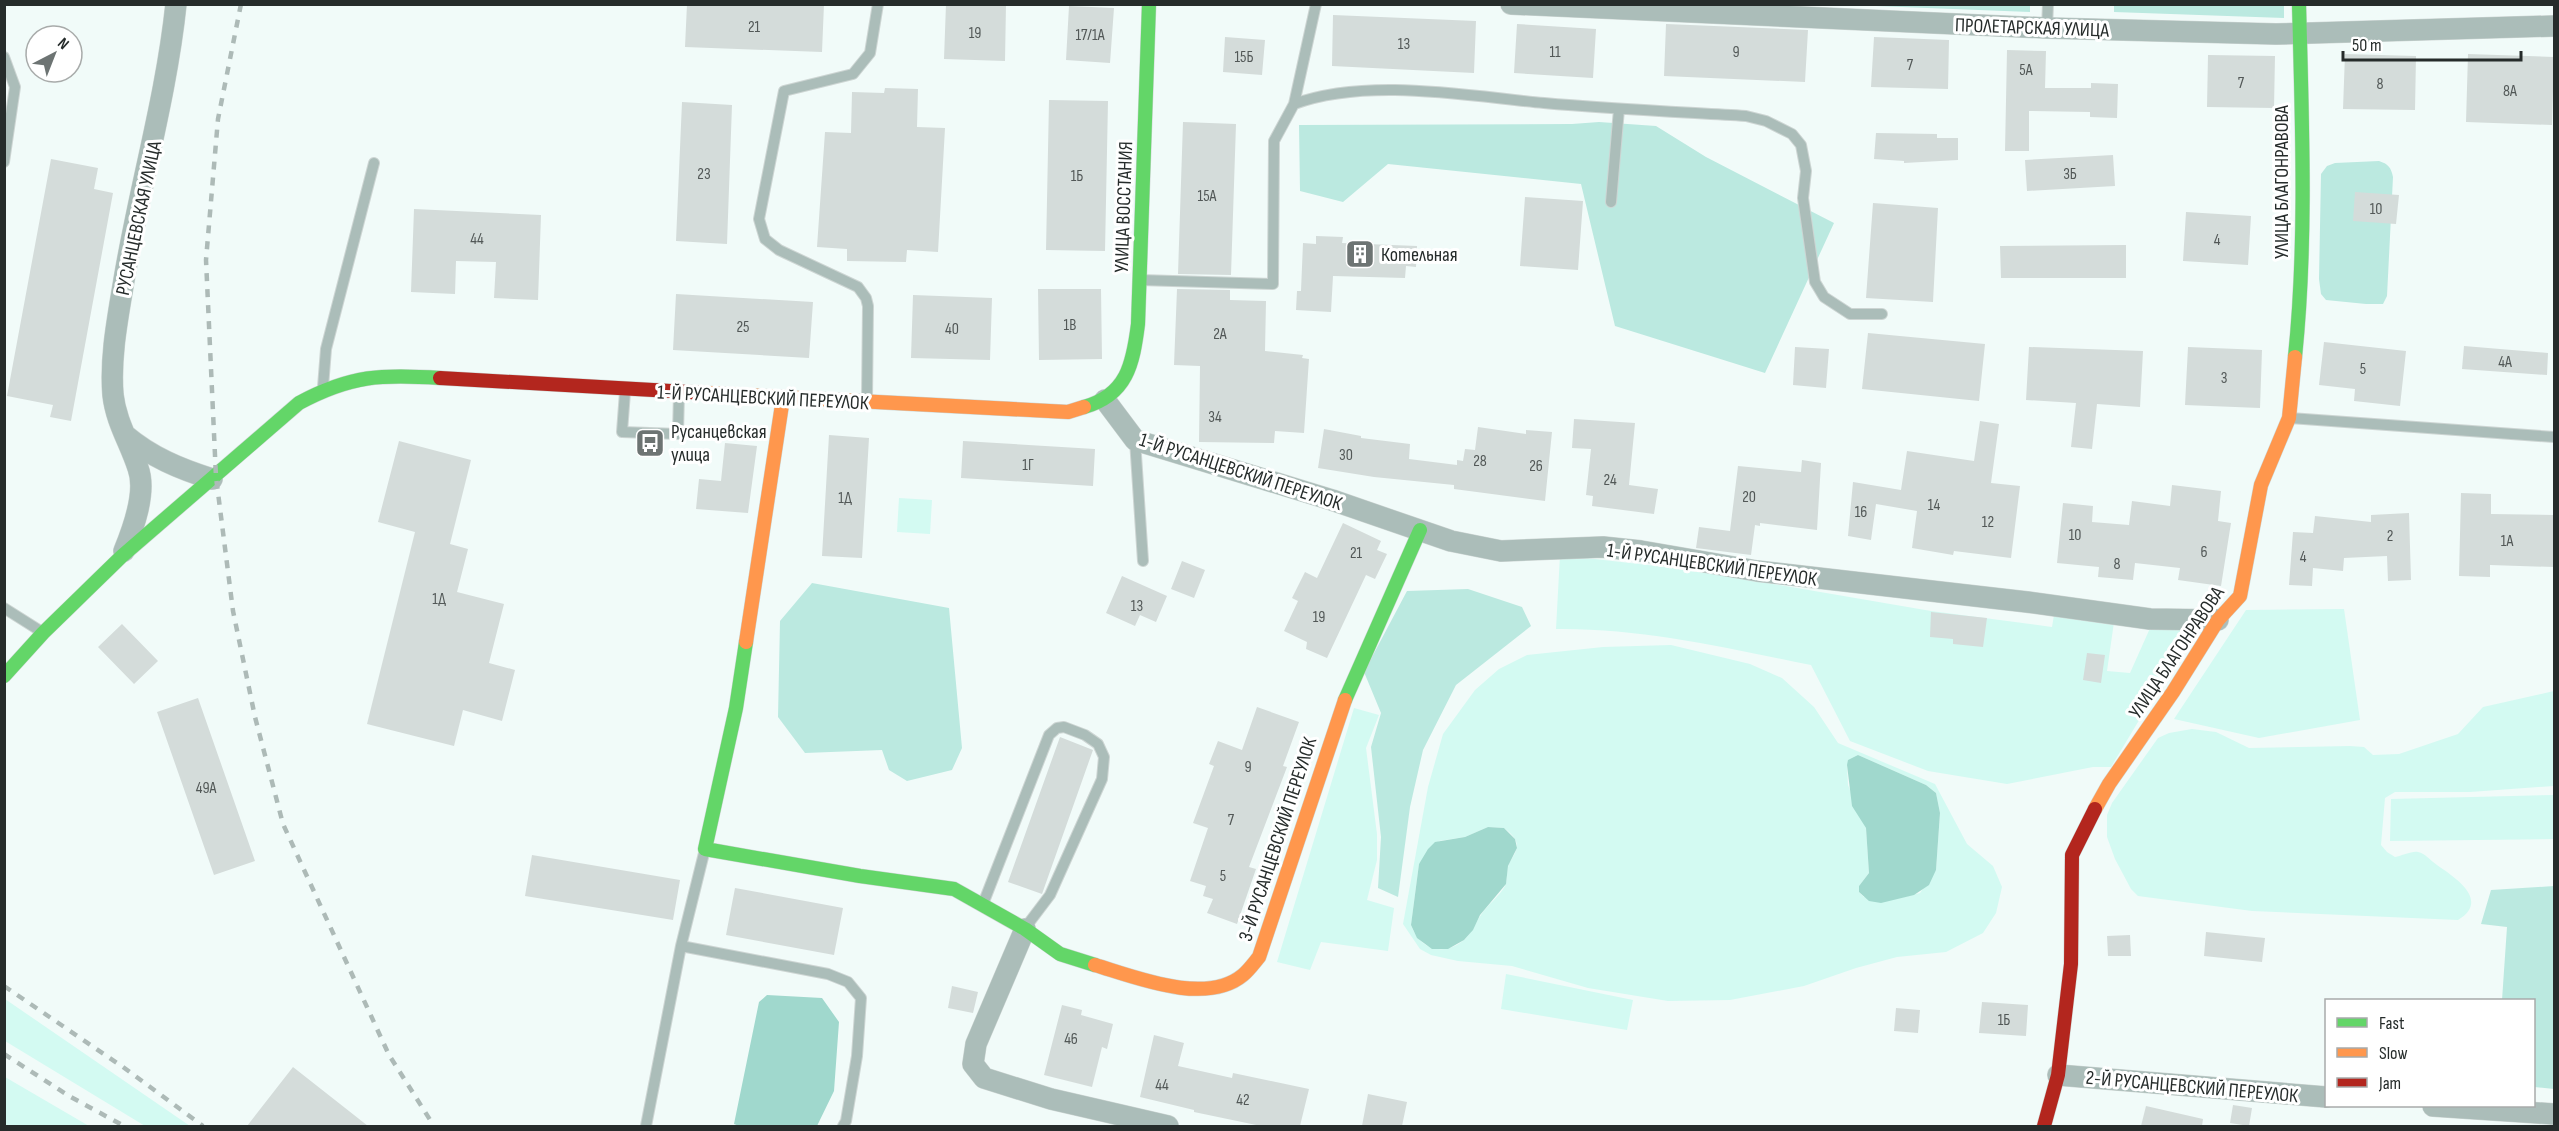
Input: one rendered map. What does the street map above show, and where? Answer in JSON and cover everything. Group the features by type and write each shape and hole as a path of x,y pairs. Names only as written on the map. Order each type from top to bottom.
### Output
{"street":[{"name":"РУСАНЦЕВСКАЯ УЛИЦА","path":"122,556 135,525 140,498 140,470 122,431 113,395 115,339 128,256 158,122 176,4"},
{"name":"УЛИЦА ВОССТАНИЯ","path":"1105,400 1122,382 1135,356 1140,280 1149,4"},
{"name":"ПРОЛЕТАРСКАЯ УЛИЦА","path":"1511,4 1724,9 2047,28 2276,34 2554,26"},
{"name":"УЛИЦА БЛАГОНРАВОВА","path":"2044,1126 2058,1075 2070,964 2071,873 2076,846 2109,784 2173,692 2218,620 2240,596 2261,485 2289,418 2300,311 2302,132 2299,4"},
{"name":"1-Й РУСАНЦЕВСКИЙ ПЕРЕУЛОК","path":"4,676 43,633 122,556 299,403 322,390 358,379 392,375 867,403 1068,411 1105,400 1135,441 1332,500 1451,541 1501,551 1603,547 1641,551 1757,571 2027,602 2150,619 2218,620"},
{"path":"705,849 736,708 783,398"},
{"path":"122,431 142,449 169,464 212,479"},
{"name":"3-Й РУСАНЦЕВСКИЙ ПЕРЕУЛОК","path":"705,849 860,876 954,889 1025,929 1060,954 1164,986 1199,988 1225,985 1243,975 1259,957 1349,687 1420,530"},
{"path":"1025,929 976,1044 973,1064 984,1078 1051,1099 1168,1126"},
{"name":"2-Й РУСАНЦЕВСКИЙ ПЕРЕУЛОК","path":"2058,1075 2325,1097"},
{"path":"2448,1107 2554,1114"}],"lane":[{"path":"867,403 869,362 866,298 858,287 779,250 765,239 759,219 784,91 853,74 870,53 878,4"},
{"path":"1140,280 1273,284 1274,141 1294,104 1316,4"},
{"path":"2047,28 2048,4"},
{"path":"4,57 15,87 4,162"},
{"path":"1294,104 1317,95 1400,90 1619,109 1746,116 1766,121 1792,134 1801,145 1806,171 1803,198 1815,282 1824,297 1850,314 1882,314"},
{"path":"1611,202 1619,109"},
{"path":"322,390 326,349 374,163"},
{"path":"626,388 622,432 678,434 679,392"},
{"path":"2289,418 2554,437"},
{"path":"1135,441 1143,561"},
{"path":"4,608 43,633"},
{"path":"982,905 1049,735 1057,728 1064,727 1085,735 1098,744 1104,757 1102,779 1050,896 1025,929"},
{"path":"646,1126 681,946 705,849"},
{"path":"681,946 808,970 848,982 861,998 857,1056 846,1121 843,1126"}],"shaded area":[{"path":"1850,4 2030,4 2030,12 1850,5"},
{"path":"2114,5 2284,5 2284,18 2114,12"},
{"path":"1599,122 1656,126 1706,157 1834,223 1765,373 1615,326 1581,184 1388,164 1343,202 1300,191 1299,125"},
{"path":"2379,161 2389,166 2393,177 2387,296 2383,304 2326,300 2321,294 2319,279 2321,174 2327,166 2335,163"},
{"path":"899,498 932,500 930,534 897,532"},
{"path":"1560,555 1691,570 1931,611 2052,627 2054,615 2114,622 2107,671 2130,673 2151,626 2179,628 2186,642 2111,767 2093,767 2007,784 1928,771 1850,741 1811,665 1653,635 1556,629"},
{"path":"812,583 949,608 962,748 952,770 907,781 889,770 882,750 805,753 778,717 780,621"},
{"path":"1468,589 1522,607 1531,626 1456,685 1423,750 1410,807 1398,897 1378,888 1381,837 1371,747 1381,713 1364,672 1407,591"},
{"path":"2344,609 2360,720 2259,738 2174,719 2246,610"},
{"path":"1671,645 1750,664 1782,678 1814,707 1838,743 1935,784 1967,844 1993,866 2002,887 1996,913 1983,933 1946,952 1897,957 1804,986 1730,1000 1668,1001 1588,988 1512,966 1458,961 1431,955 1420,949 1403,924 1428,787 1443,734 1475,690 1499,669 1527,655 1603,647","holes":["1858,755 1926,785 1936,793 1940,813 1936,870 1920,893 1891,900 1864,897 1859,892 1859,886 1869,873 1866,828 1848,785 1847,765","1488,827 1504,828 1513,836 1517,844 1508,867 1505,886 1484,911 1466,938 1450,948 1434,948 1427,945 1415,934 1411,925 1419,864 1439,841 1465,837"]},
{"path":"2554,691 2554,786 2470,792 2395,792 2385,798 2381,845 2395,857 2412,852 2426,855 2460,882 2470,897 2471,905 2458,920 2252,911 2138,896 2131,889 2115,859 2107,837 2107,815 2112,803 2158,738 2169,733 2192,729 2216,732 2249,748 2350,746 2364,747 2373,755 2399,754 2458,734 2483,707"},
{"path":"1354,708 1379,715 1366,748 1377,834 1377,860 1367,900 1394,908 1388,951 1321,942 1310,970 1277,962"},
{"path":"1858,755 1926,785 1936,793 1940,813 1936,870 1929,885 1914,895 1881,903 1869,901 1859,892 1859,886 1869,873 1866,828 1852,806 1847,765 1848,760"},
{"path":"2554,795 2554,839 2390,841 2391,799"},
{"path":"1488,827 1504,828 1515,839 1517,848 1508,866 1506,884 1480,915 1473,930 1464,940 1448,949 1432,949 1417,938 1411,925 1419,864 1435,842 1465,837"},
{"path":"2554,886 2554,1089 2535,1087 2535,999 2502,999 2507,927 2481,924 2491,890"},
{"path":"1506,974 1633,1000 1627,1030 1501,1009"},
{"path":"767,995 822,998 839,1022 834,1091 817,1126 739,1126 734,1124 759,1002"},
{"path":"5,999 190,1126 145,1126 5,1041"},
{"path":"5,1077 89,1126 5,1126"}],"building":[{"path":"687,4 824,4 822,52 685,47"},
{"path":"946,4 1006,4 1005,61 944,59"},
{"path":"1069,6 1114,8 1110,63 1066,60"},
{"path":"1333,15 1476,21 1474,73 1332,66"},
{"path":"1517,24 1596,29 1593,78 1514,73"},
{"path":"1666,24 1808,30 1805,82 1664,76"},
{"path":"1225,37 1265,40 1262,75 1223,72"},
{"path":"1874,37 1949,40 1948,89 1871,87"},
{"path":"2007,50 2046,51 2045,88 2091,88 2091,83 2118,84 2117,118 2090,117 2090,112 2029,111 2029,151 2005,151"},
{"path":"2345,54 2416,56 2415,110 2343,109"},
{"path":"2468,54 2554,57 2552,125 2466,122"},
{"path":"2208,55 2275,56 2274,108 2207,107"},
{"path":"885,88 918,89 917,127 945,128 938,252 907,250 906,262 847,261 847,249 817,247 825,132 851,133 852,92 884,93"},
{"path":"1049,100 1108,101 1105,251 1046,250"},
{"path":"682,102 732,105 727,244 676,241"},
{"path":"1183,122 1236,124 1231,275 1178,274"},
{"path":"1876,133 1937,134 1937,138 1958,138 1958,160 1904,163 1904,161 1874,159"},
{"path":"2113,155 2115,186 2027,191 2025,160"},
{"path":"51,159 98,168 94,189 113,193 71,421 50,417 53,405 7,396"},
{"path":"2355,192 2399,195 2396,224 2353,221"},
{"path":"1525,197 1583,201 1578,270 1520,266"},
{"path":"1873,203 1938,208 1933,302 1866,298"},
{"path":"414,209 541,215 538,300 494,298 496,262 456,261 455,294 411,292"},
{"path":"2186,212 2251,216 2248,265 2183,261"},
{"name":"Котельная","path":"1316,236 1343,237 1342,243 1417,246 1416,267 1406,266 1405,278 1333,276 1331,312 1296,310 1297,291 1301,291 1303,243 1316,244"},
{"path":"2126,245 2126,278 2001,278 2000,246"},
{"path":"1038,289 1101,289 1102,359 1039,360"},
{"path":"1177,289 1230,290 1230,300 1266,301 1265,351 1303,355 1302,358 1309,359 1304,433 1275,431 1274,443 1199,442 1200,366 1174,365"},
{"path":"676,294 813,302 809,358 673,350"},
{"path":"913,295 992,298 990,360 911,358"},
{"path":"1868,333 1985,344 1979,401 1862,389"},
{"path":"2324,342 2406,351 2400,406 2354,401 2355,389 2319,385"},
{"path":"2464,346 2548,353 2547,375 2462,369"},
{"path":"1795,347 1829,349 1826,388 1793,385"},
{"path":"2029,347 2143,351 2140,407 2097,404 2092,449 2071,447 2076,403 2026,400"},
{"path":"2188,347 2262,350 2260,408 2185,405"},
{"path":"1574,419 1635,423 1629,485 1658,489 1654,514 1592,506 1593,496 1586,495 1591,449 1572,448"},
{"path":"1980,421 1999,424 1991,483 2020,486 2011,558 1954,551 1953,555 1912,548 1917,511 1876,504 1871,540 1848,536 1853,482 1901,490 1907,451 1974,461"},
{"path":"1478,427 1526,434 1526,430 1552,432 1545,501 1454,489 1454,485 1374,477 1318,468 1324,429 1361,436 1361,438 1410,444 1409,459 1457,465 1457,460 1463,461 1465,449 1475,450"},
{"path":"829,435 869,438 862,558 822,556"},
{"path":"399,441 471,460 450,544 468,549 457,592 504,604 489,663 515,670 502,721 463,710 454,746 367,724 415,532 378,522"},
{"path":"963,441 1095,449 1093,486 961,478"},
{"path":"725,443 757,446 748,513 696,509 699,479 721,481"},
{"path":"1802,460 1821,463 1817,530 1760,523 1760,526 1755,525 1751,555 1696,548 1699,527 1730,531 1738,466 1801,472"},
{"path":"2172,485 2221,491 2218,521 2231,523 2221,586 2178,580 2180,568 2135,563 2133,580 2098,577 2099,567 2057,563 2063,503 2093,506 2092,522 2129,525 2132,501 2170,506"},
{"path":"2461,493 2491,494 2491,514 2554,515 2554,567 2490,565 2490,577 2459,576"},
{"path":"2409,513 2411,580 2388,581 2387,556 2344,558 2343,571 2313,568 2312,586 2289,585 2293,532 2313,533 2315,516 2371,522 2371,515"},
{"path":"1343,523 1381,541 1377,550 1387,554 1375,579 1366,575 1327,658 1306,649 1307,642 1284,631 1298,601 1292,598 1305,572 1317,578"},
{"path":"1182,561 1205,570 1194,598 1171,589"},
{"path":"1122,576 1167,596 1156,622 1140,615 1135,626 1106,613"},
{"path":"1931,612 1987,618 1983,647 1953,644 1953,639 1930,637"},
{"path":"122,624 158,661 134,684 98,647"},
{"path":"2087,653 2105,655 2101,683 2083,680"},
{"path":"198,698 255,861 214,875 157,712"},
{"path":"1257,707 1299,722 1283,766 1287,767 1249,867 1256,869 1237,924 1207,913 1213,899 1203,896 1206,886 1190,881 1208,828 1193,823 1214,766 1209,764 1218,741 1242,750"},
{"path":"1060,737 1093,750 1042,894 1008,882"},
{"path":"532,855 680,880 673,920 525,896"},
{"path":"735,888 843,908 834,955 726,935"},
{"path":"2206,932 2265,938 2262,962 2204,956"},
{"path":"2130,935 2131,956 2108,956 2107,936"},
{"path":"952,986 978,992 973,1013 948,1008"},
{"path":"1982,1002 2028,1005 2026,1036 1979,1033"},
{"path":"1062,1005 1082,1010 1081,1015 1113,1024 1107,1049 1102,1047 1092,1087 1044,1075"},
{"path":"1896,1008 1920,1010 1918,1033 1894,1031"},
{"path":"1154,1035 1184,1043 1178,1066 1232,1078 1233,1073 1309,1089 1300,1126 1261,1126 1194,1112 1194,1110 1140,1097"},
{"path":"293,1067 368,1126 247,1126"},
{"path":"1368,1094 1407,1102 1402,1126 1362,1126"},
{"path":"2233,1105 2252,1108 2249,1126 2230,1123"},
{"path":"2146,1106 2203,1119 2202,1126 2141,1126"}],"railway":[{"path":"241,4 218,119 206,260 216,477 233,611 255,717 283,824 389,1055 434,1126"},
{"path":"4,986 123,1067 203,1126"},
{"path":"4,1054 69,1096 124,1126"}],"traffic: fast":[{"path":"1084,407 1110,395 1119,386 1134,352 1138,324 1149,4"},
{"path":"2295,357 2302,225 2299,4"},
{"path":"4,676 43,633 122,556 299,403 335,387 367,378 401,376 440,378"},
{"path":"1345,700 1420,530"},
{"path":"746,642 736,708 705,849 860,876 954,889 1025,929 1060,954 1095,965"}],"traffic: slow":[{"path":"2095,809 2109,784 2173,692 2218,620 2240,596 2261,485 2289,418 2295,357"},
{"path":"706,393 1068,412 1084,407"},
{"path":"746,642 783,398"},
{"path":"1095,965 1150,982 1190,989 1228,984 1247,971 1259,957 1345,700"}],"traffic: jam":[{"path":"440,378 706,393"},
{"path":"2044,1126 2058,1075 2071,964 2072,855 2095,809"}],"place":[{"name":"Котельная","path":"1360,254"},
{"name":"Русанцевская улица","path":"650,443"}]}
